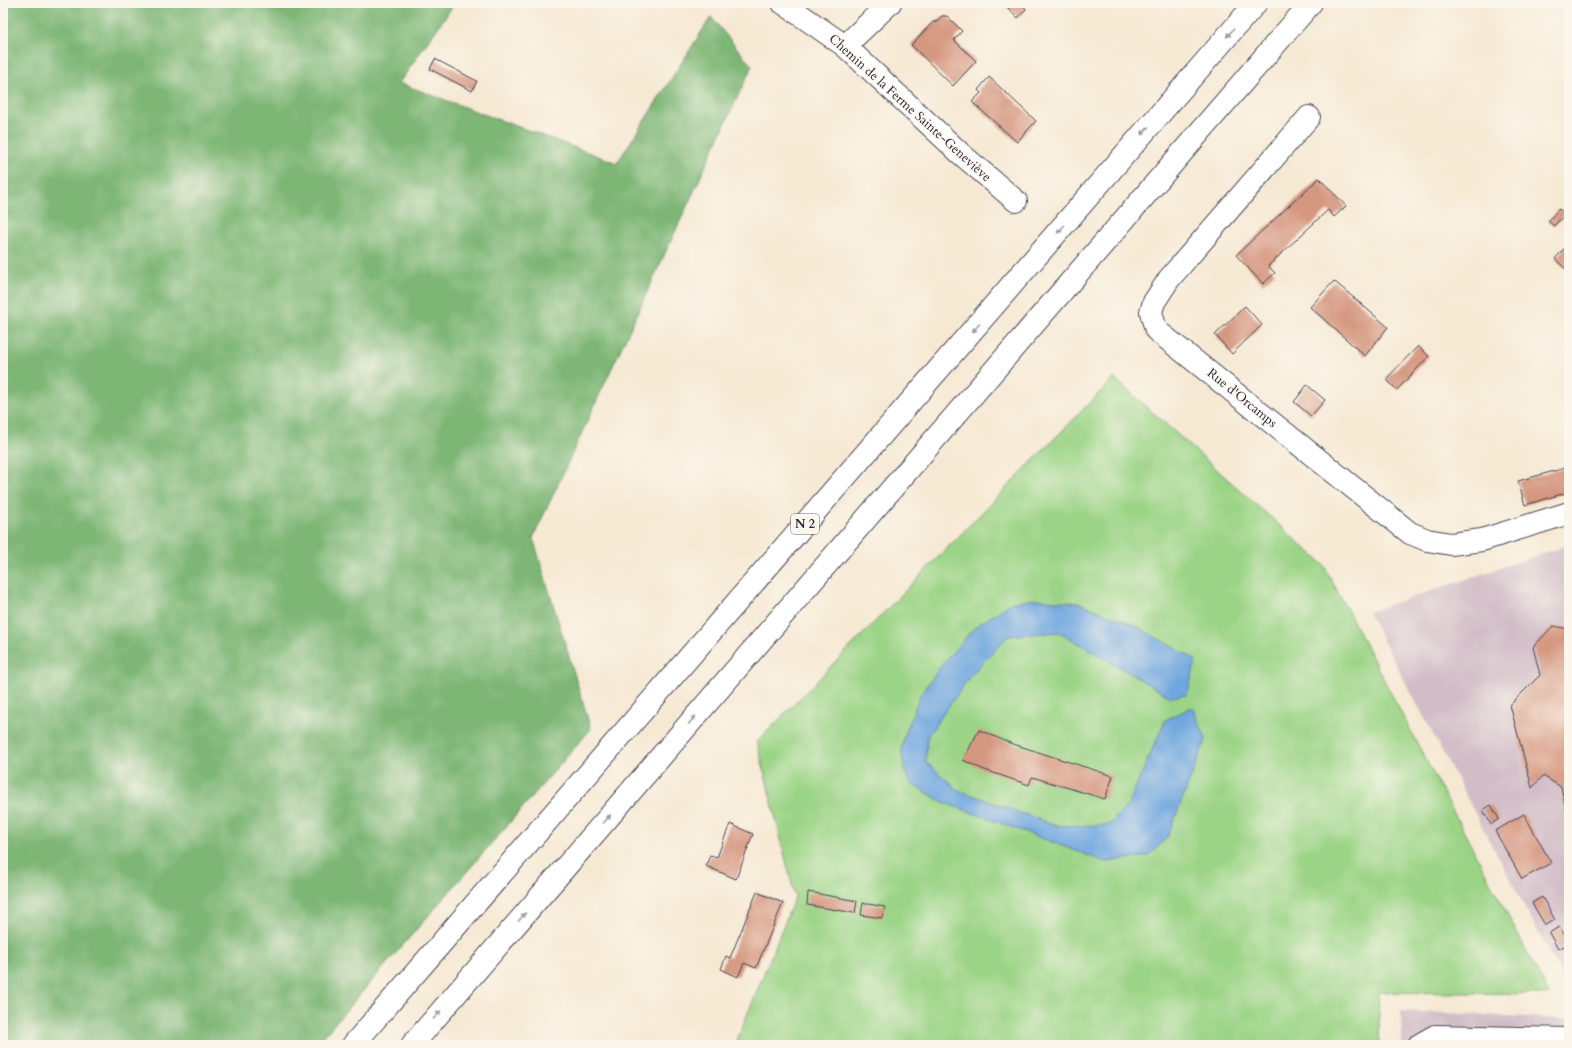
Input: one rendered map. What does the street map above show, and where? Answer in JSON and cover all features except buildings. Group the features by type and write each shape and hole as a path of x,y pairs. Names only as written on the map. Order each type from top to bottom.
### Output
{"main road":[{"name":"Chemin de la Ferme Sainte-Geneviève","path":"783,3 845,46 960,153 1016,201"},
{"path":"845,46 890,3"},
{"name":"N 2","path":"353,1045 1256,3"},
{"path":"412,1045 1310,3"},
{"name":"Rue d'Orcamps","path":"1309,117 1169,279 1154,302 1150,312 1156,330 1410,533 1427,540 1451,544 1482,540 1569,513"},
{"path":"1419,1045 1435,1036 1569,1039"}],"shaded area":[{"path":"1569,545 1569,990 1368,612"},
{"path":"1401,1011 1569,1019 1569,1045 1402,1045"}],"green space":[{"path":"3,3 455,3 399,83 617,163 711,17 752,66 533,538 591,729 316,1045 3,1045"},
{"path":"1114,378 1323,564 1549,994 1378,992 1380,1045 735,1045 795,897 757,742"}],"water":[{"path":"1036,599 1079,603 1134,625 1196,660 1187,695 1170,697 1059,632 1008,636 970,676 927,737 926,762 958,790 1057,826 1109,825 1128,805 1165,720 1192,707 1206,739 1168,836 1149,856 1106,862 943,802 911,784 905,772 902,756 904,737 920,695 943,663 975,627 1013,602"}]}
